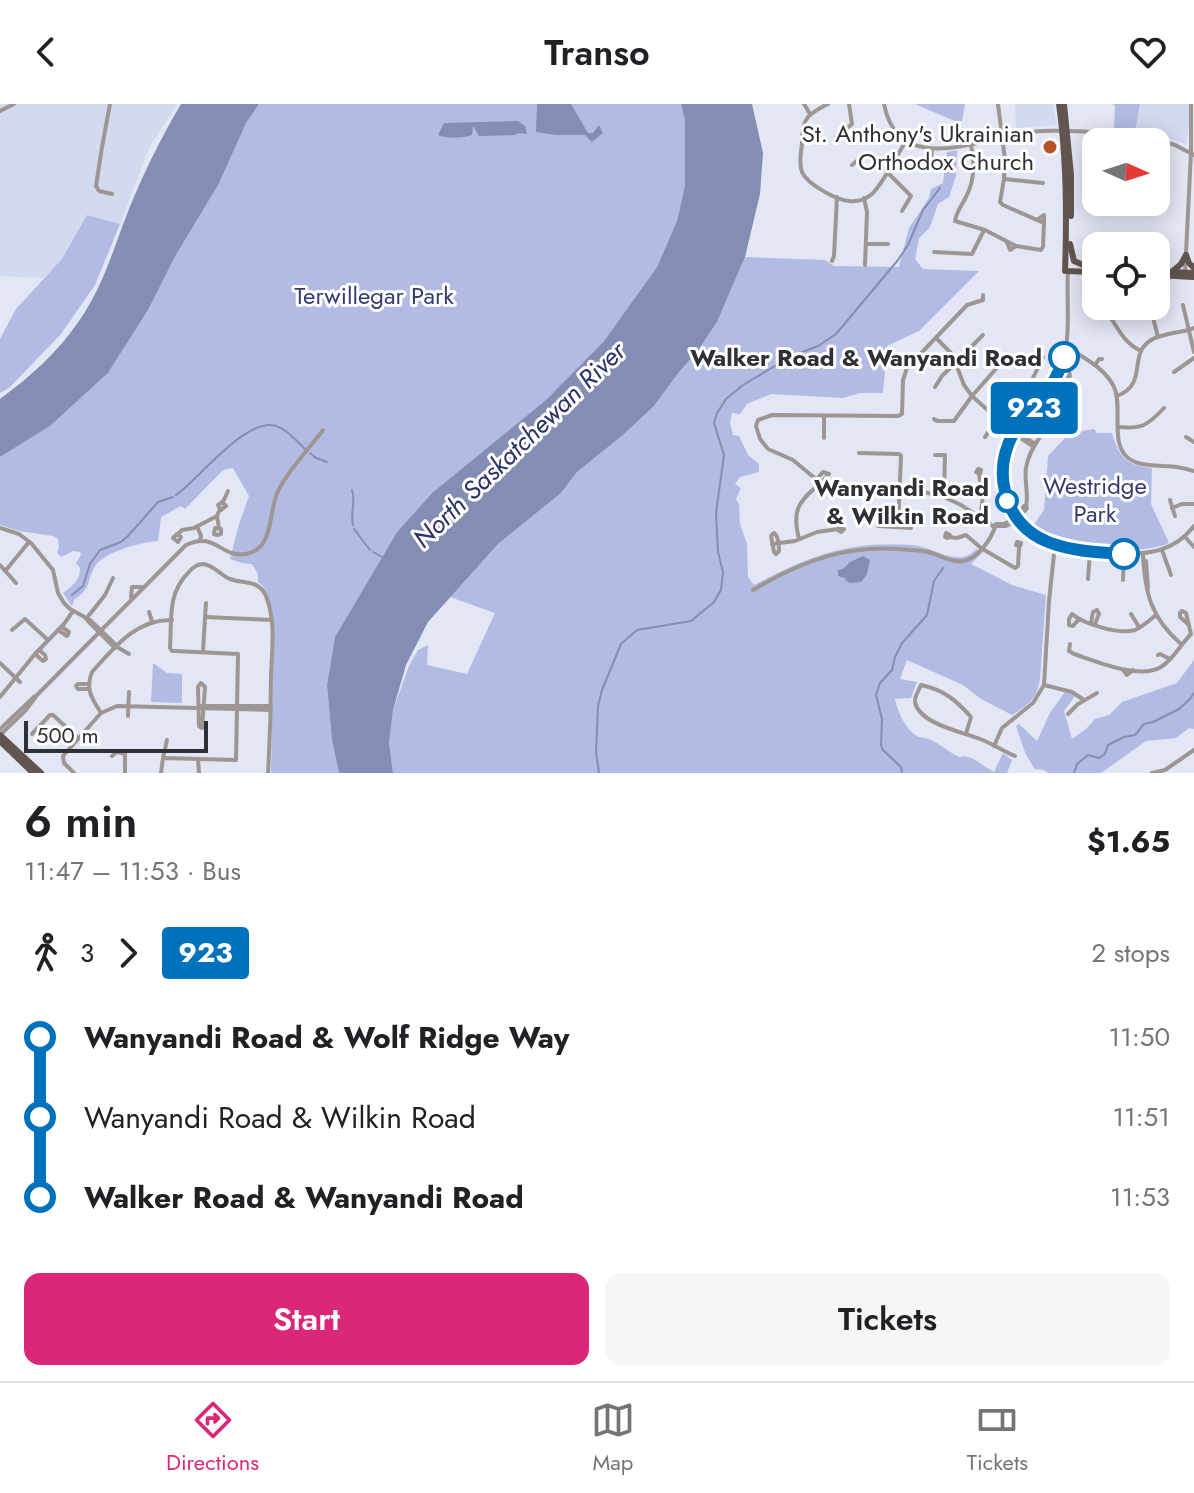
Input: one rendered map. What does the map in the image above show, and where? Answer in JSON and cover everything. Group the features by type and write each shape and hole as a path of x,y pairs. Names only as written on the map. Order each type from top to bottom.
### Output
{"main road":[{"path":"1062,104 1071,175 1070,250 1074,261 1082,264"},
{"path":"1065,132 1066,269"},
{"path":"1066,269 1070,242"},
{"path":"1170,270 1179,266 1186,255"},
{"path":"1170,274 1194,273 1186,255"},
{"path":"1066,269 1082,269"},
{"path":"1170,272 1185,275"},
{"path":"0,733 41,773"},
{"path":"0,744 33,773"}],"street":[{"path":"0,111 14,104"},
{"path":"110,104 96,186 99,191 112,194"},
{"path":"804,104 810,114"},
{"path":"828,104 810,114 803,126 800,167 812,184 837,197 851,201 864,198 875,190 906,141"},
{"path":"836,137 852,124 849,104"},
{"path":"884,104 892,127 906,141 932,150 1037,131 1082,134"},
{"path":"971,145 973,179 955,219 957,222 985,230 1016,246 1041,250 1044,223 1000,203 1005,160 998,104"},
{"path":"1185,275 1192,154 1191,104"},
{"path":"1170,143 1192,154"},
{"path":"930,167 932,150"},
{"path":"852,165 869,154 911,196 902,211"},
{"path":"1004,179 1043,183"},
{"path":"832,261 837,197"},
{"path":"864,198 867,212 865,265"},
{"path":"934,252 971,255 985,230"},
{"path":"866,244 888,244"},
{"path":"1066,269 1066,347 1060,371 1044,397 1014,432 1006,451 1003,477 1008,503 1017,519 1034,535 1055,545 1090,552 1144,554 1162,550 1185,537 1194,526"},
{"path":"983,295 983,300 967,305 907,368 903,380 902,414 772,415 758,420 756,426 760,439 768,449 793,460 829,490 842,493 900,489 924,492 961,505 994,525 1017,519"},
{"path":"1183,305 1194,352"},
{"path":"1113,320 1125,342 1141,351"},
{"path":"1154,320 1158,337"},
{"path":"1117,396 1126,393 1134,384 1138,355 1150,340 1191,329"},
{"path":"935,387 983,335"},
{"path":"936,338 952,354 964,385 972,396 1034,446"},
{"path":"1066,347 1109,377 1117,396 1118,442 1124,454 1132,461 1147,465 1193,471 1194,460"},
{"path":"985,437 1033,378 1043,357"},
{"path":"1174,372 1194,358"},
{"path":"934,419 954,421 1002,362"},
{"path":"1118,427 1142,427 1164,408"},
{"path":"1026,506 1026,467 1034,446 1061,415"},
{"path":"824,416 824,438"},
{"path":"0,733 131,600 132,587 143,587 183,547 200,540 237,554 249,554 259,548 267,537 278,492 323,430"},
{"path":"1186,437 1194,442"},
{"path":"859,453 901,456 898,527"},
{"path":"935,455 945,455 944,497"},
{"path":"1164,459 1165,466"},
{"path":"978,517 983,500 979,474"},
{"path":"799,539 797,509 817,482"},
{"path":"219,528 218,505 228,491"},
{"path":"1170,500 1175,516"},
{"path":"1172,508 1194,504"},
{"path":"178,534 217,516"},
{"path":"753,590 801,564 830,554 861,549 901,549 927,552 948,560 971,559 983,546 994,525"},
{"path":"878,526 911,528"},
{"path":"195,527 200,540"},
{"path":"0,528 19,534 28,541 53,570 64,603 129,654"},
{"path":"775,544 838,529"},
{"path":"950,537 966,535 1016,568 1019,547"},
{"path":"1185,537 1194,547"},
{"path":"6,570 28,541"},
{"path":"994,746 1002,728 1033,703 1044,685 1055,545"},
{"path":"1162,550 1171,575"},
{"path":"1088,579 1090,552"},
{"path":"1123,580 1124,554"},
{"path":"1144,554 1144,585 1156,615 1168,633 1181,644"},
{"path":"163,758 236,760 238,654 171,650 173,601 177,586 194,567 204,564 229,578 254,583 265,595 272,620 268,773"},
{"path":"0,565 16,583"},
{"path":"86,619 105,595 113,578"},
{"path":"203,652 206,603"},
{"path":"0,697 18,680 71,610"},
{"path":"149,612 152,621"},
{"path":"1131,614 1139,627"},
{"path":"1079,619 1117,631 1133,631 1156,615"},
{"path":"205,617 272,620"},
{"path":"12,630 25,619 48,640"},
{"path":"101,713 88,686 92,672 132,632 152,621 172,620"},
{"path":"1070,644 1069,651 1074,654 1120,669 1124,664 1133,670 1147,671 1162,667 1170,659 1191,634 1188,624"},
{"path":"1162,667 1158,655 1170,659"},
{"path":"0,663 18,680"},
{"path":"966,734 971,717 964,708 949,696 921,685 914,699 920,713 945,727 1015,756"},
{"path":"1044,685 1072,692 1084,700"},
{"path":"128,716 129,692"},
{"path":"1068,714 1097,693"},
{"path":"74,773 62,759 101,713 115,706 271,708"},
{"path":"32,734 52,715 78,738"},
{"path":"161,773 167,740"},
{"path":"1152,773 1165,770 1194,750"},
{"path":"112,756 117,752 125,754 125,773"},
{"path":"198,759 199,773"}],"shaded area":[{"path":"0,104 177,104 149,148 120,224 87,216 62,259 44,278 0,276"},
{"path":"1015,104 1053,104 1057,125 1016,128"},
{"path":"1140,104 1189,104 1186,144 1170,139 1170,128 1136,128"}],"green space":[{"name":"Terwillegar Park","path":"259,104 681,104 685,121 685,185 677,221 657,267 604,341 547,399 432,493 397,532 335,637 327,685 332,740 339,773 271,773 274,621 266,592 258,582 258,574 252,564 230,559 249,496 233,468 223,470 185,509 181,506 161,517 158,541 123,549 98,562 86,589 72,606 63,593 79,576 80,568 76,563 80,552 73,551 61,557 57,553 58,539 53,536 0,525 0,457 50,426 108,373 148,310 173,257"},
{"path":"915,104 965,104 962,121 957,122"},
{"path":"1113,104 1140,104 1136,128 1114,128"},
{"path":"957,150 956,176 949,197 938,204 930,227 919,238 915,259 923,269 979,271 919,331 887,346 883,393 860,393 843,398 771,394 747,404 740,414 732,413 730,422 733,435 739,436 748,455 759,464 759,472 740,477 735,484 741,488 736,499 747,544 748,577 754,585 830,553 889,544 918,546 954,557 967,556 976,549 983,552 971,564 1012,585 1046,595 1039,686 1034,697 1023,708 1012,715 981,699 963,685 907,660 900,679 917,682 911,698 895,699 903,721 919,737 931,740 959,757 972,758 994,772 1003,753 1012,760 1007,773 393,773 389,743 393,710 418,650 428,645 427,665 467,674 495,613 450,597 498,544 561,493 577,472 654,406 717,322 745,257 825,260 834,266 899,267 909,228 929,198 931,189 943,183 947,152"},
{"path":"87,215 120,224 95,285 61,334 9,388 0,393 0,339 16,309 62,259"},
{"name":"Westridge Park","path":"1094,429 1097,433 1112,433 1121,454 1130,462 1152,468 1151,504 1169,543 1138,550 1099,548 1061,541 1032,527 1044,510 1048,456 1070,433"},
{"path":"1194,660 1194,729 1189,728 1176,738 1146,741 1101,773 1048,773 1035,769 1026,755 1016,726 1019,724 1037,741 1050,713 1065,692 1075,696 1064,711 1072,739 1095,719 1109,715 1122,702 1177,683"},
{"path":"153,663 167,673 182,674 182,703 151,702"}],"water":[{"path":"181,104 259,104 246,123 218,185 174,258 148,310 108,373 50,426 0,457 0,399 53,354 87,308 141,182"},
{"path":"537,104 571,104 588,133 593,133 599,125 603,133 592,142 585,135 536,132"},
{"name":"North Saskatchewan River","path":"681,104 752,104 763,153 760,194 745,257 717,322 654,406 577,472 561,493 498,544 428,622 406,665 393,710 389,743 393,773 339,773 332,740 327,685 335,637 397,532 432,493 547,399 604,341 657,267 677,221 685,185 685,121"},
{"path":"518,121 525,126 527,134 479,136 473,126 472,135 469,136 450,138 438,135 444,123"},
{"path":"863,556 870,560 867,574 861,582 851,583 838,576 838,570"}],"waterway":[{"path":"599,773 596,752 598,706 621,644 637,630 691,621 714,602 721,590 723,572 718,552 716,513 724,455 714,423 717,413 726,399 743,385 836,334 898,260 923,210 940,188"},
{"path":"176,495 240,437 255,429 269,425 281,428 305,449"},
{"path":"310,453 327,462"},
{"path":"352,490 353,525"},
{"path":"72,595 83,586 90,564 100,550 121,542 158,502 173,497"},
{"path":"354,529 370,550"},
{"path":"373,552 382,557"},
{"path":"902,773 901,767 881,745 882,719 876,695 880,683 892,670 902,643 927,615 934,581 943,568"},
{"path":"1074,773 1077,764 1088,755 1099,758 1105,754 1108,745 1135,735 1144,724 1179,709 1194,693"}],"bus line":[{"name":"923","path":"1064,357 1053,385 1015,430 1009,443 1003,469 1005,494 1018,520 1039,539 1077,550 1124,554"}],"place":[{"name":"St. Anthony's Ukrainian Orthodox Church","path":"1050,147"},
{"name":"Walker Road & Wanyandi Road","path":"1064,357"},
{"name":"Wanyandi Road & Wilkin Road","path":"1007,501"}]}
